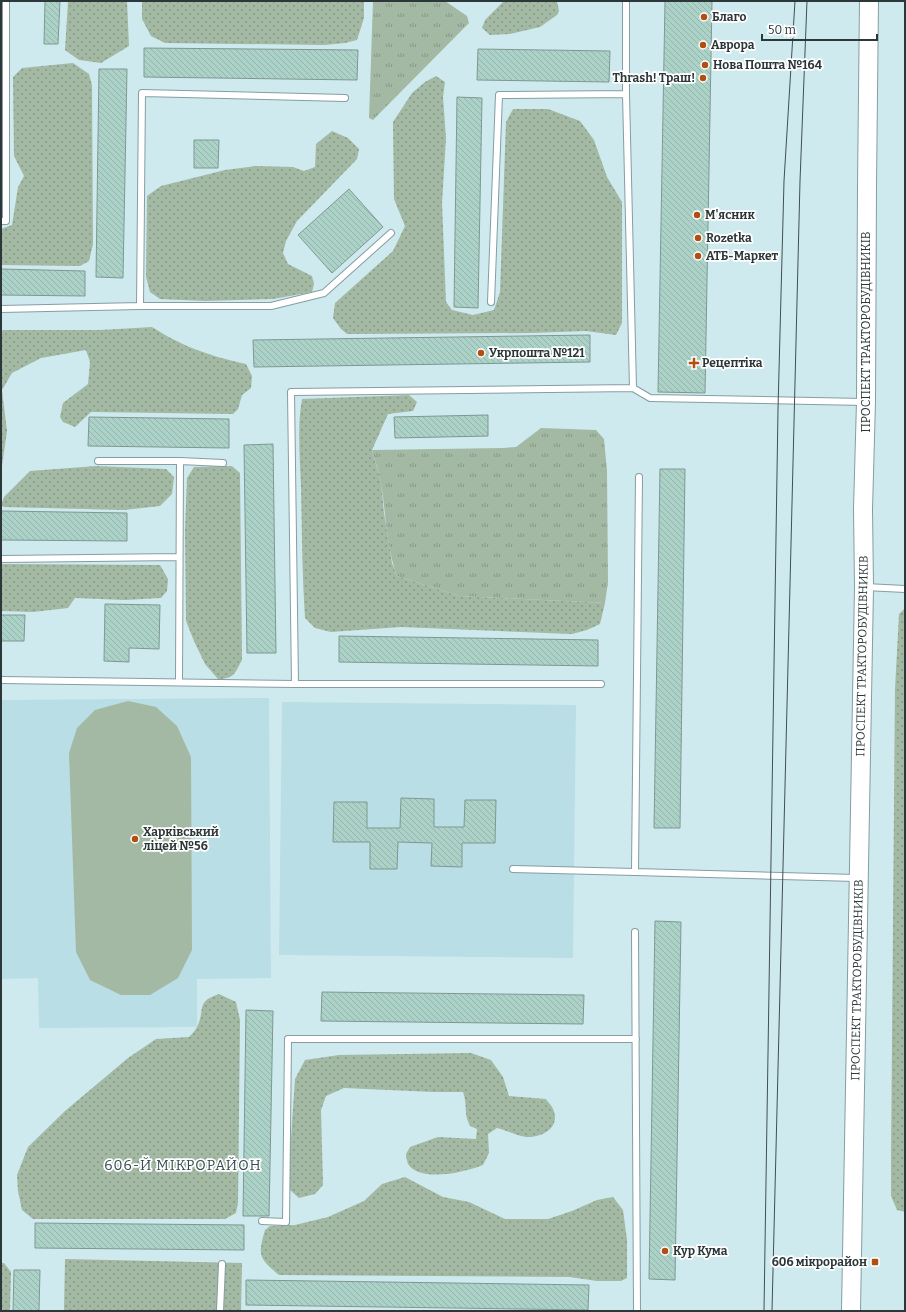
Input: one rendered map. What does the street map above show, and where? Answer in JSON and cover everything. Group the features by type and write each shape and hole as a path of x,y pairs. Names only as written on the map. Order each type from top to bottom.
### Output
{"main road":[{"name":"ПРОСПЕКТ ТРАКТОРОБУДІВНИКІВ","path":"851,1311 864,587 863,509 866,402 870,1"}],"lane":[{"path":"1,221 6,222 6,1"},
{"path":"626,1 626,94 633,388"},
{"path":"140,306 142,94 345,98"},
{"path":"492,302 499,95 626,94"},
{"path":"1,309 140,306 271,306 324,293 392,233"},
{"path":"295,684 291,392 633,388 650,398 866,402"},
{"path":"98,461 180,461 222,463"},
{"path":"179,682 180,461"},
{"path":"635,872 640,477"},
{"path":"1,559 179,557"},
{"path":"864,587 905,589"},
{"path":"1,680 295,684 601,684"},
{"path":"513,869 858,878"},
{"path":"635,932 637,1311"},
{"path":"262,1221 286,1222 288,1039 636,1040"},
{"path":"220,1311 222,1264"}],"shaded area":[{"name":"Харківський ліцей №56","path":"269,698 271,978 197,979 197,1027 39,1028 38,978 1,979 1,700"},
{"path":"282,702 576,705 573,958 279,955"}],"green space":[{"path":"68,1 127,1 129,46 101,63 79,60 65,50"},
{"path":"142,1 364,1 364,18 357,40 345,43 325,45 165,43 151,36 142,19"},
{"path":"373,1 445,1 467,16 469,23 373,120 369,118"},
{"path":"504,1 557,1 559,11 557,15 540,27 510,34 490,35 482,28 485,20"},
{"path":"73,63 89,74 92,85 93,244 89,261 80,266 1,265 1,229 12,225 18,187 24,176 14,156 13,77 22,68"},
{"path":"436,76 445,82 443,97 446,138 442,203 446,302 452,310 473,315 494,310 500,292 506,122 513,109 548,109 580,121 594,140 607,177 622,202 622,323 616,335 586,331 532,333 347,334 341,329 333,318 335,303 393,251 405,226 394,199 393,122 412,93 425,82"},
{"path":"332,131 348,138 359,149 357,159 297,221 286,241 283,253 288,264 312,276 314,284 312,292 273,299 205,301 160,299 150,292 146,277 147,196 161,186 225,170 256,166 293,167 304,171 315,167 316,144"},
{"path":"152,327 163,334 197,350 220,358 246,364 252,376 251,388 242,395 238,409 233,414 91,412 75,427 63,422 60,417 63,403 88,384 90,362 86,350 41,358 12,373 2,390 7,431 1,473 1,332 3,330 100,330"},
{"path":"409,395 417,402 413,411 388,414 372,450 381,482 392,563 397,576 459,596 605,603 600,624 587,630 572,634 401,627 331,632 315,628 305,618 299,443 300,410 302,399"},
{"path":"541,428 596,430 604,439 607,471 608,582 605,603 459,596 397,576 388,542 381,483 372,450 516,447"},
{"path":"96,466 166,469 174,477 172,494 160,506 124,510 4,507 1,505 4,497 30,471"},
{"path":"232,466 240,473 242,660 238,668 231,676 228,678 218,679 205,664 186,621 185,531 187,478 194,467"},
{"path":"1,564 160,565 168,579 167,591 161,598 125,600 75,598 68,608 33,612 1,611"},
{"path":"905,608 905,1212 897,1210 891,1196 891,1157 895,689 899,614"},
{"path":"128,701 156,707 177,726 191,757 192,950 178,978 150,995 121,995 90,980 76,952 69,753 77,728 95,710"},
{"path":"219,994 236,1002 240,1020 238,1203 236,1213 225,1219 33,1219 22,1210 18,1191 17,1175 28,1147 65,1111 128,1058 156,1039 189,1037 200,1021 204,1003"},
{"path":"471,1053 491,1060 503,1077 509,1096 546,1099 555,1115 553,1126 545,1133 534,1137 521,1136 497,1128 488,1134 489,1153 483,1165 455,1173 433,1175 422,1173 414,1170 408,1164 406,1154 410,1147 438,1137 476,1139 477,1129 470,1126 468,1121 463,1092 344,1088 326,1096 321,1110 323,1185 315,1194 299,1198 290,1190 289,1168 295,1079 305,1060 339,1055"},
{"path":"405,1177 443,1197 469,1202 505,1219 548,1219 572,1211 597,1200 613,1197 623,1210 627,1240 627,1278 621,1281 597,1281 570,1277 279,1275 263,1260 261,1245 265,1230 270,1226 295,1225 328,1217 364,1201 382,1184"},
{"path":"65,1259 242,1263 241,1311 64,1311"},
{"path":"1,1263 4,1263 11,1272 10,1311 1,1311"}],"building":[{"path":"45,1 60,1 58,44 44,44"},
{"path":"665,1 712,1 705,393 658,392"},
{"path":"144,48 358,50 357,80 144,77"},
{"path":"478,49 610,51 609,82 477,80"},
{"path":"99,69 127,69 123,278 96,277"},
{"path":"457,97 482,98 478,308 454,307"},
{"path":"194,140 219,140 218,168 194,168"},
{"path":"349,189 383,227 332,273 298,235"},
{"path":"1,269 85,271 85,296 1,295"},
{"path":"590,335 590,362 254,367 253,340"},
{"path":"488,415 488,436 395,438 394,417"},
{"path":"89,417 229,419 229,448 88,446"},
{"path":"273,444 276,653 247,653 244,445"},
{"path":"660,469 685,469 680,828 654,828"},
{"path":"1,511 127,513 127,541 1,540"},
{"path":"105,604 160,605 159,649 129,648 129,662 104,661"},
{"path":"1,615 25,615 24,641 1,641"},
{"path":"339,636 598,640 598,666 339,662"},
{"path":"401,798 434,799 434,827 464,827 465,800 496,800 495,843 462,843 462,867 431,866 432,843 398,842 397,869 370,869 370,842 333,842 334,802 367,802 367,828 400,828"},
{"path":"655,921 681,922 675,1280 649,1279"},
{"path":"322,992 584,995 583,1024 321,1021"},
{"path":"246,1010 273,1011 269,1216 243,1216"},
{"path":"35,1223 244,1225 244,1250 35,1248"},
{"path":"14,1270 40,1270 39,1311 13,1311"},
{"path":"246,1280 589,1285 588,1310 246,1305"}],"tram line":[{"path":"764,1311 778,409 784,181 795,1"},
{"path":"772,1311 800,181 807,1"}],"place":[{"name":"Благо","path":"704,17"},
{"name":"Аврора","path":"703,45"},
{"name":"Нова Пошта №164","path":"705,65"},
{"name":"Thrash! Траш!","path":"703,78"},
{"name":"М'ясник","path":"697,215"},
{"name":"Rozetka","path":"698,238"},
{"name":"АТБ-Маркет","path":"698,256"},
{"name":"Укрпошта №121","path":"481,353"},
{"name":"Рецептіка","path":"694,363"},
{"name":"Харківський ліцей №56","path":"135,839"},
{"name":"Кур Кума","path":"665,1251"},
{"name":"606 мікрорайон","path":"875,1262"}],"district":[{"name":"606-Й МІКРОРАЙОН","path":"183,1165"}]}
